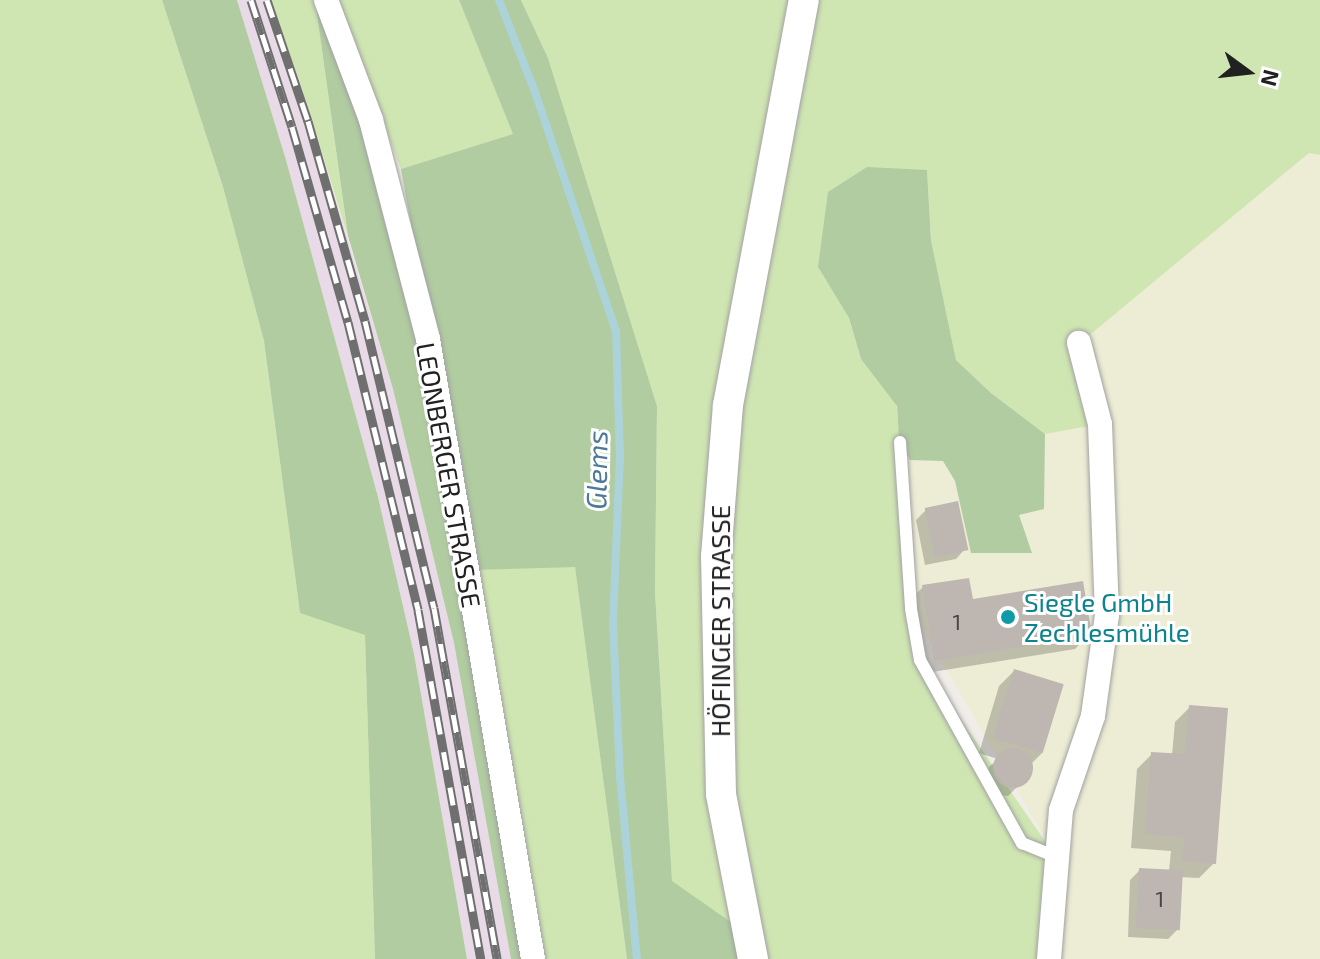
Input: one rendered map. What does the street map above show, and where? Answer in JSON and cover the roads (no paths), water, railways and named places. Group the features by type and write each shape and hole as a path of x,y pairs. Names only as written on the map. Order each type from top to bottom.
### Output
{"street":[{"name":"LEONBERGER STRASSE","path":"326,0 371,120 428,339 533,959"},
{"name":"HÖFINGER STRASSE","path":"753,959 721,794 716,557 728,405 804,0"},
{"path":"1049,959 1061,810 1093,716 1107,615 1100,424 1079,343"}],"lane":[{"path":"900,442 911,609 920,660 1022,843 1056,857"}],"waterway":[{"name":"Glems","path":"499,0 535,92 616,331 620,456 613,623 620,777 637,959"}],"railway":[{"path":"251,0 292,127 348,322 418,610 481,959"},
{"path":"267,0 308,121 365,321 434,608 497,959"}],"place":[{"name":"Siegle GmbH Zechlesmühle","path":"1008,617"}]}
